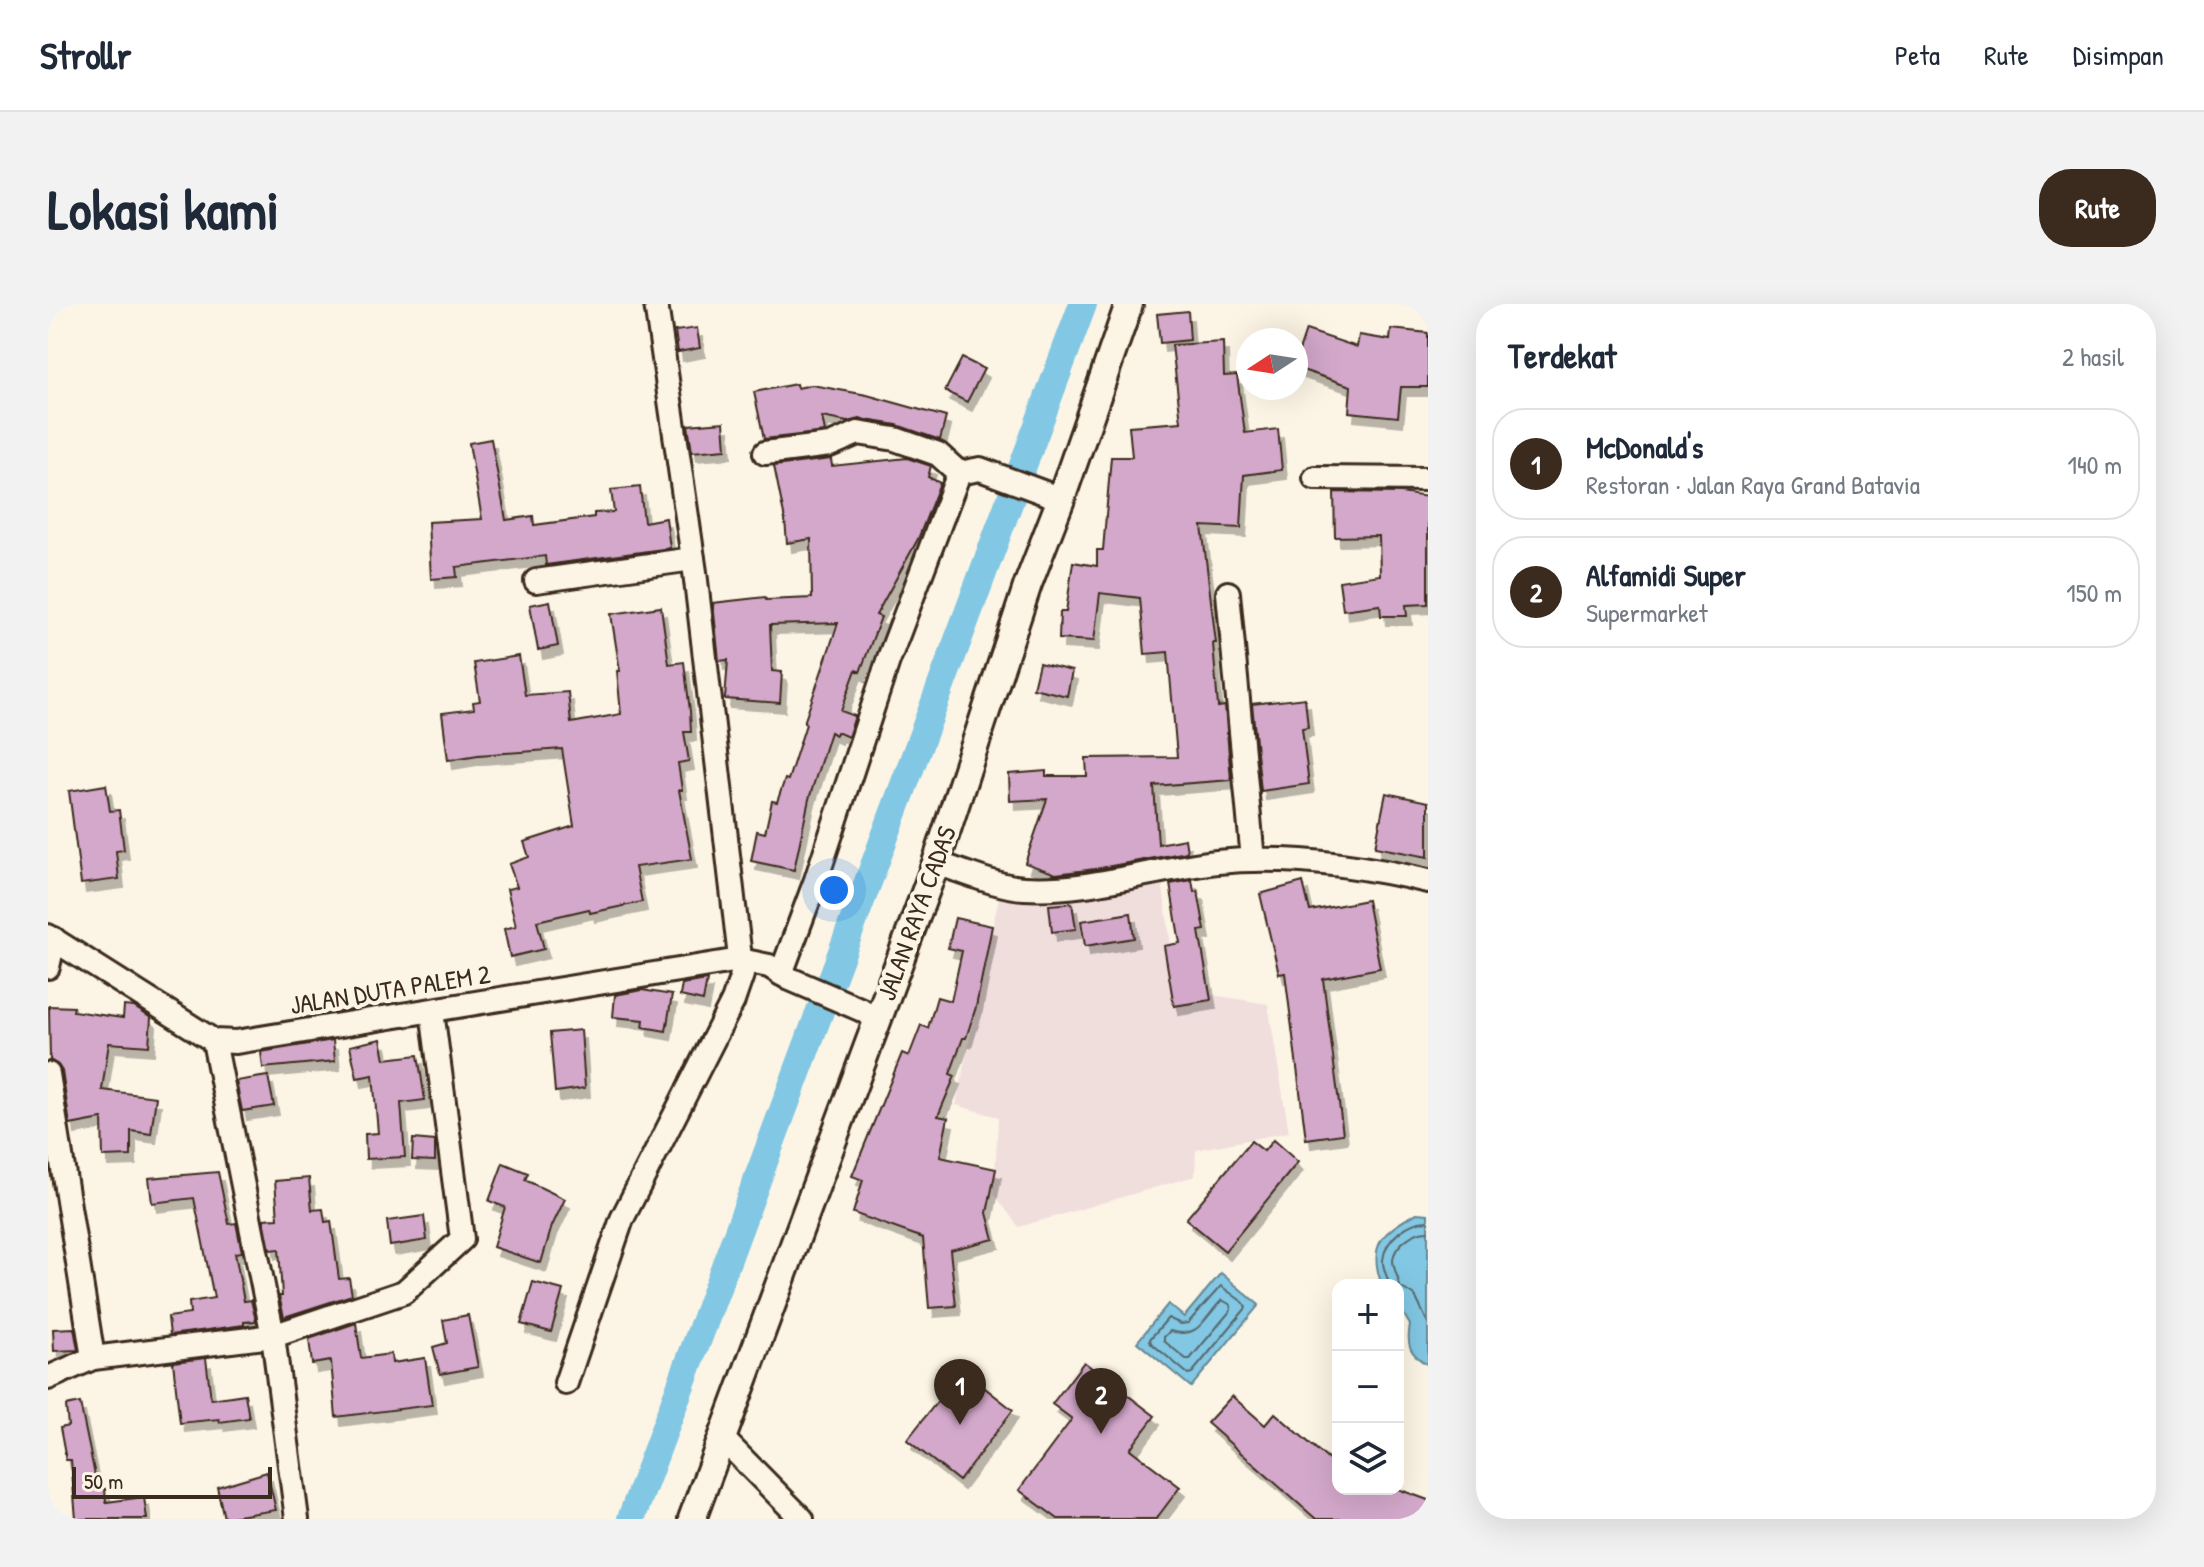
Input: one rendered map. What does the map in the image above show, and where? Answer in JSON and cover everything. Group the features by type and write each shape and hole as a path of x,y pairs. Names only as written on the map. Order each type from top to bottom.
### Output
{"street":[{"path":"566,1383 622,1219 733,1001 742,975 693,559 656,304"},
{"name":"JALAN RAYA CADAS","path":"692,1519 870,1014 936,863 1028,584 1052,496 1129,304"},
{"path":"765,453 830,445 858,433 895,439 938,454 970,471 1052,496"},
{"path":"780,973 816,880 888,661 970,471"},
{"path":"1315,478 1428,479"},
{"path":"536,581 693,559"},
{"path":"1228,593 1253,860"},
{"path":"936,863 1019,888 1082,885 1215,863 1253,860 1381,870 1428,881"},
{"path":"48,967 51,937 214,1041 273,1336 297,1519"},
{"name":"JALAN DUTA PALEM 2","path":"214,1041 236,1042 740,960 780,973 870,1014"},
{"path":"48,1378 93,1358 273,1336 404,1292 462,1239 432,1011"},
{"path":"48,1074 93,1358"},
{"path":"722,1438 802,1519"}],"shaded area":[{"path":"1162,881 1177,989 1268,1004 1289,1132 1196,1150 1195,1176 1019,1227 994,1194 998,1117 956,1105 1000,892"}],"water":[{"path":"1417,1213 1428,1214 1428,1365 1411,1349 1410,1325 1404,1314 1404,1279 1380,1279 1378,1271 1377,1250 1395,1227"},
{"path":"1221,1273 1259,1305 1191,1387 1137,1342 1168,1304 1184,1317"}],"building":[{"path":"1188,311 1190,340 1160,343 1157,314"},
{"path":"697,328 700,348 678,352 675,331"},
{"path":"1391,329 1428,333 1428,387 1401,387 1398,417 1349,412 1351,386 1308,372 1308,331 1357,347 1359,335 1390,340"},
{"path":"1223,342 1224,376 1236,375 1236,400 1240,400 1245,433 1278,429 1282,470 1244,475 1241,528 1202,526 1216,643 1213,643 1218,707 1225,706 1231,780 1154,786 1158,844 1185,839 1187,852 1056,874 1025,863 1047,799 1010,801 1009,774 1046,771 1046,776 1087,776 1086,758 1177,757 1168,652 1145,654 1140,598 1100,593 1094,641 1059,639 1060,612 1066,612 1073,562 1097,566 1097,550 1103,550 1111,457 1132,457 1129,426 1181,422 1172,345"},
{"path":"962,358 984,369 967,402 945,391"},
{"path":"796,384 797,388 812,385 867,395 946,417 940,440 897,425 822,417 825,432 764,439 754,392"},
{"path":"724,422 726,449 692,452 688,425"},
{"path":"491,439 506,520 533,516 534,525 594,517 594,513 614,512 611,490 640,487 644,522 666,518 670,548 546,565 545,556 456,567 457,577 431,579 428,522 482,519 469,443"},
{"path":"907,458 931,466 928,477 940,483 918,539 876,615 881,617 841,711 855,716 848,737 830,732 809,799 794,870 751,861 757,831 765,833 772,801 777,802 785,779 788,780 838,623 770,625 772,671 782,672 780,703 725,699 728,660 719,661 713,603 765,597 766,600 812,598 811,539 787,543 774,466 831,459 832,466"},
{"path":"1334,492 1401,493 1428,497 1428,604 1406,605 1407,616 1381,616 1380,605 1343,610 1339,581 1380,575 1379,536 1335,537"},
{"path":"550,601 558,646 538,650 530,605"},
{"path":"661,607 669,664 684,662 691,732 684,732 689,761 678,763 682,790 679,790 692,859 635,867 642,902 590,913 589,909 537,921 544,949 510,957 504,929 516,926 507,889 517,887 509,864 529,857 524,842 574,826 562,749 448,760 442,713 474,709 473,702 480,701 474,663 519,656 525,695 568,692 571,723 621,714 617,671 620,671 611,614"},
{"path":"1039,663 1072,671 1067,696 1033,688"},
{"path":"1305,698 1308,727 1302,728 1309,784 1261,791 1252,704"},
{"path":"106,785 110,811 119,810 124,850 116,851 119,879 81,884 69,791"},
{"path":"1386,793 1428,802 1428,857 1375,847"},
{"path":"1192,880 1194,892 1198,891 1205,930 1199,931 1211,1000 1174,1006 1164,946 1180,943 1170,884"},
{"path":"1303,882 1310,911 1367,900 1380,968 1323,979 1343,1134 1306,1139 1285,973 1279,974 1260,894"},
{"path":"1072,903 1076,929 1052,932 1049,905"},
{"path":"1131,913 1134,938 1085,946 1081,921"},
{"path":"955,918 992,926 976,1007 950,1074 955,1076 938,1116 948,1118 940,1157 996,1169 987,1213 994,1239 950,1250 956,1306 929,1308 923,1238 853,1213 863,1180 852,1176 902,1053 909,1056 921,1025 928,1028 937,997 951,1001 962,951 948,948"},
{"path":"707,980 703,1001 680,996 682,984"},
{"path":"642,990 672,995 666,1031 643,1027 644,1020 613,1017 615,995"},
{"path":"49,1006 74,1007 73,1011 123,1018 124,1006 134,1007 151,1018 149,1046 109,1043 105,1069 102,1090 156,1097 151,1134 131,1131 131,1156 103,1157 102,1119 70,1125 62,1071 50,1060"},
{"path":"581,1030 585,1088 555,1092 550,1033"},
{"path":"381,1039 385,1059 418,1055 425,1100 401,1103 405,1157 366,1159 365,1134 378,1133 373,1075 357,1078 350,1046"},
{"path":"333,1040 335,1061 263,1068 261,1052"},
{"path":"268,1076 274,1106 242,1111 236,1081"},
{"path":"413,1139 435,1141 435,1161 412,1160"},
{"path":"1273,1140 1298,1162 1225,1251 1186,1219 1251,1141 1264,1151"},
{"path":"503,1163 528,1173 525,1180 565,1199 552,1226 541,1263 493,1247 505,1207 489,1201"},
{"path":"218,1172 229,1224 236,1223 242,1252 235,1253 244,1301 251,1300 256,1321 170,1335 168,1317 190,1314 189,1302 214,1298 194,1198 152,1203 149,1178"},
{"path":"309,1178 312,1210 323,1209 325,1222 331,1221 339,1279 349,1278 352,1295 284,1317 279,1296 282,1296 279,1249 270,1250 264,1219 278,1218 275,1181"},
{"path":"424,1216 427,1240 390,1246 387,1221"},
{"path":"533,1282 563,1290 551,1332 521,1324"},
{"path":"468,1315 478,1367 440,1374 433,1347 447,1343 443,1320"},
{"path":"356,1323 361,1358 391,1354 392,1363 425,1358 432,1405 336,1417 331,1361 312,1364 309,1339"},
{"path":"74,1328 78,1350 54,1351 53,1329"},
{"path":"206,1358 211,1399 245,1394 249,1418 180,1423 173,1362"},
{"path":"1084,1362 1155,1416 1130,1449 1180,1487 1156,1519 1058,1519 1019,1490 1072,1419 1052,1404"},
{"path":"962,1370 1013,1410 959,1481 907,1440"},
{"path":"1232,1396 1265,1425 1275,1413 1332,1463 1332,1495 1404,1495 1404,1491 1428,1500 1428,1519 1316,1519 1207,1423"},
{"path":"80,1403 98,1490 105,1489 106,1502 144,1497 147,1519 76,1519 71,1460 66,1460 60,1428 68,1426 66,1406"},
{"path":"267,1472 276,1510 224,1518 217,1487"}],"waterway":[{"path":"631,1519 1083,304"}],"place":[{"name":"McDonald's","path":"960,1425"},
{"name":"Alfamidi Super","path":"1101,1434"}]}
